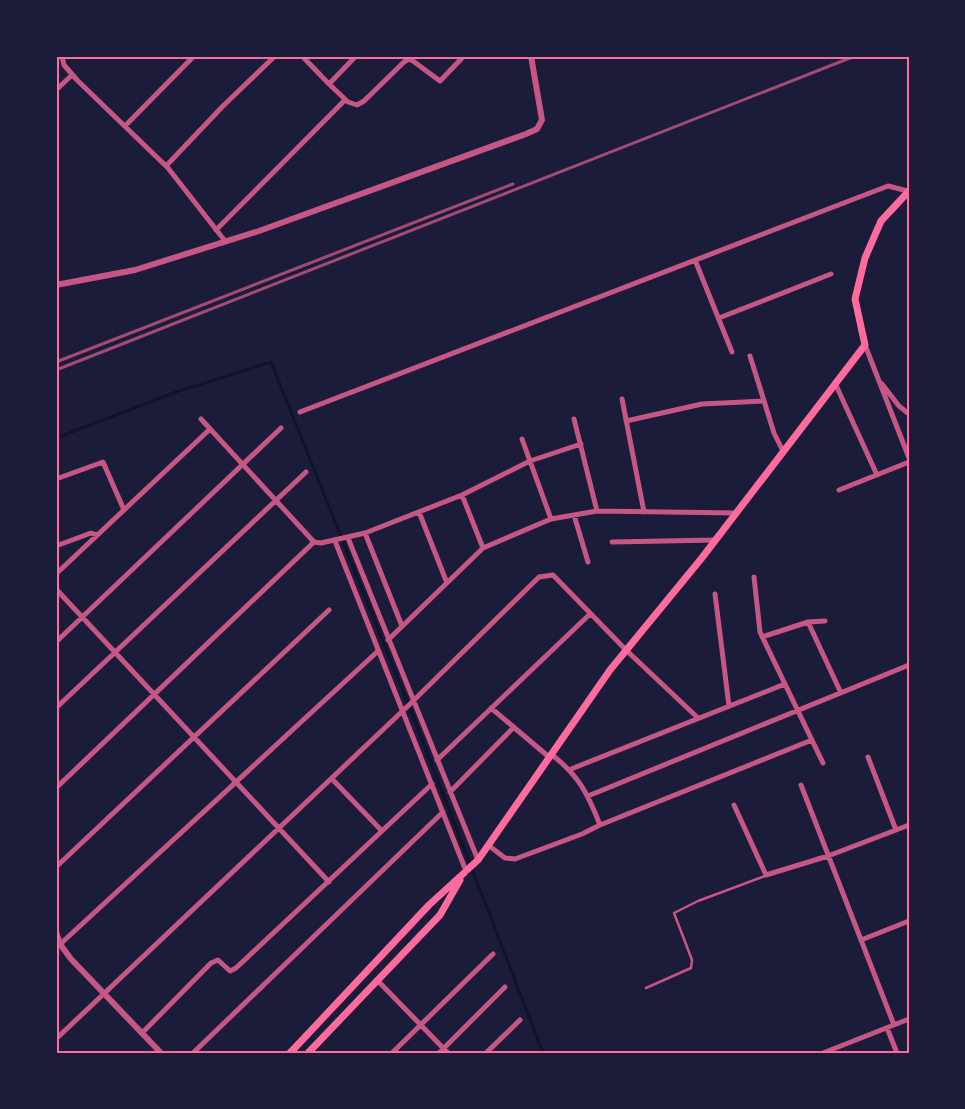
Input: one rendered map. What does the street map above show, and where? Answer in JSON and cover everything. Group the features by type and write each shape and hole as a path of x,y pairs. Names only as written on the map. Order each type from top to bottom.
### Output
{"main road":[{"path":"290,1053 429,905 476,861 626,650 716,540 865,345 855,299 865,258 881,220 908,191"},
{"path":"308,1053 440,915 466,871"}],"street":[{"path":"62,56 64,65 72,74 166,166 225,241"},
{"path":"126,126 194,56"},
{"path":"166,166 223,106 275,56"},
{"path":"302,56 352,105 364,101 409,59 440,81 464,56"},
{"path":"329,84 356,56"},
{"path":"56,285 135,270 225,241 537,129 542,120 542,112 531,56"},
{"path":"56,90 72,74"},
{"path":"216,230 345,100"},
{"path":"300,412 888,186 908,191"},
{"path":"695,260 732,352"},
{"path":"719,318 832,274"},
{"path":"865,345 909,458"},
{"path":"750,356 774,433 783,451"},
{"path":"878,379 899,406 909,414"},
{"path":"835,383 877,475"},
{"path":"622,399 644,512"},
{"path":"626,421 702,404 764,401"},
{"path":"200,419 314,542"},
{"path":"574,419 597,511"},
{"path":"56,642 281,428"},
{"path":"56,574 210,429"},
{"path":"522,439 551,519"},
{"path":"56,788 314,542 342,540 365,533 462,495 530,461 581,444"},
{"path":"56,479 103,462 124,510"},
{"path":"839,490 909,462"},
{"path":"56,708 306,472"},
{"path":"462,495 483,548"},
{"path":"388,640 483,548 551,519 597,511 736,513"},
{"path":"419,512 447,583"},
{"path":"574,515 588,562"},
{"path":"56,546 91,533 97,535"},
{"path":"365,533 402,626"},
{"path":"342,540 388,640 432,784 466,871"},
{"path":"342,540 378,651 437,760 476,861"},
{"path":"612,542 716,540"},
{"path":"57,1037 280,829 539,576 553,575 626,650 698,718"},
{"path":"754,577 762,636 823,763"},
{"path":"56,589 329,882"},
{"path":"715,594 729,706"},
{"path":"56,866 195,738 329,610"},
{"path":"437,760 590,614"},
{"path":"762,636 808,622 825,621"},
{"path":"808,622 841,693"},
{"path":"57,944 378,651"},
{"path":"588,796 909,665"},
{"path":"571,769 785,684"},
{"path":"491,708 550,756 571,769 588,796 600,824"},
{"path":"450,792 514,727"},
{"path":"488,845 505,858 515,859 582,834 600,824 812,740"},
{"path":"868,757 896,830"},
{"path":"332,779 382,831"},
{"path":"142,1033 212,963 218,960 230,970 236,968 432,784"},
{"path":"801,785 894,1025"},
{"path":"734,805 766,875 828,856 909,825"},
{"path":"193,1053 443,812"},
{"path":"861,940 909,921"},
{"path":"56,932 57,944 161,1053"},
{"path":"392,1053 493,954"},
{"path":"377,980 448,1053"},
{"path":"438,1053 505,987"},
{"path":"823,1053 909,1019"},
{"path":"486,1053 520,1020"},
{"path":"887,1028 897,1053"}],"lane":[{"path":"646,988 691,968 692,960 674,913 698,901 766,875"}],"waterway":[{"path":"56,438 176,392 271,362 413,716 543,1053"}],"railway":[{"path":"56,370 855,56"},
{"path":"56,362 513,184"}]}
